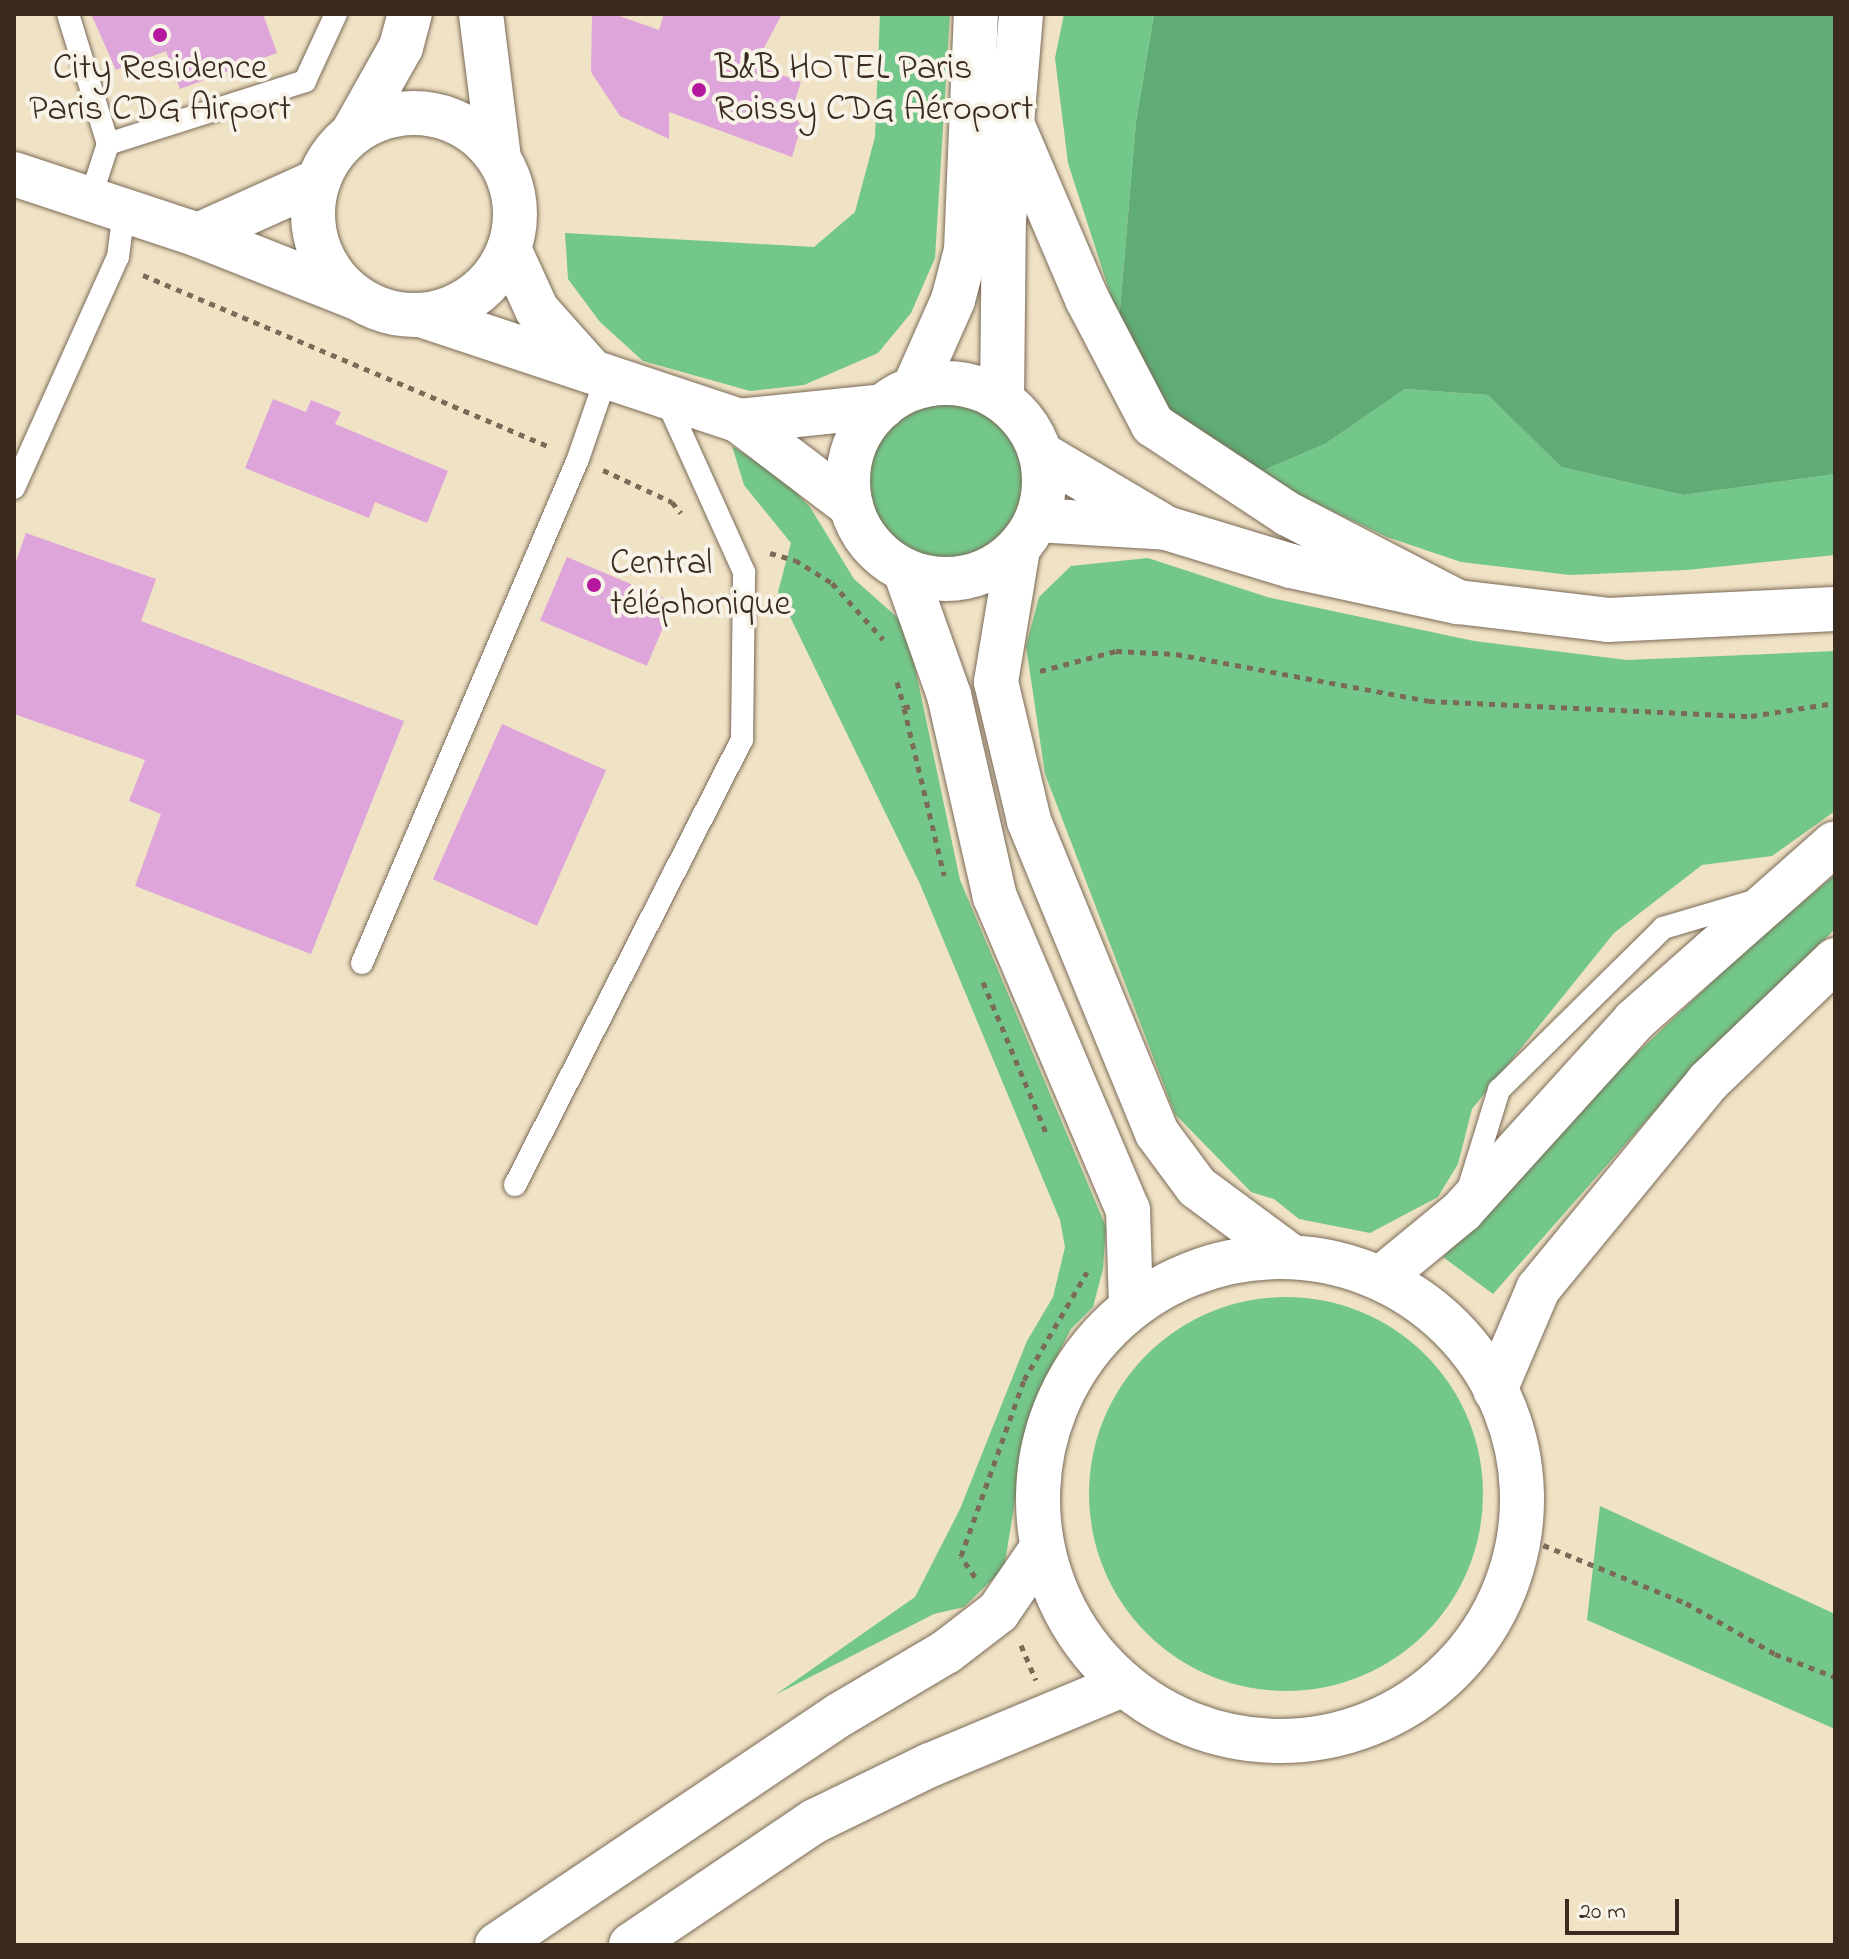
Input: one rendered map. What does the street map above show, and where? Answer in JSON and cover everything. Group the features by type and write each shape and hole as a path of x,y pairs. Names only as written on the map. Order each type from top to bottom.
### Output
{"main road":[{"path":"357,298 333,275 318,246 313,213 318,181 332,155 352,134 401,47 410,14"},
{"path":"421,315 449,309 475,295 495,274 509,249 515,218 511,187 499,159 481,14"},
{"path":"976,14 966,250 953,300 898,397 853,452 848,479 851,506 865,537 905,571 934,579 965,578 994,568 1028,535 1166,528"},
{"path":"1002,400 1011,121 1021,14"},
{"path":"352,134 382,118 426,114 447,118 477,134 499,159"},
{"path":"1011,121 1087,299 1153,425 1288,514 1458,602"},
{"path":"14,174 198,235 388,312 421,315 663,392 739,421 851,506"},
{"path":"198,235 318,181"},
{"path":"509,249 537,310 598,372"},
{"path":"739,421 898,397 944,383 974,387 1002,400 1019,414 1041,454 1045,487 1028,535 996,682 1029,821 1157,1133 1197,1187 1289,1255"},
{"path":"1041,454 1166,528 1291,566 1458,602 1608,620 1835,609"},
{"path":"905,571 949,695 995,897 1128,1210 1131,1306"},
{"path":"1382,1277 1462,1211 1634,1021 1835,843"},
{"path":"1495,1390 1538,1289 1709,1081 1835,960"},
{"path":"1289,1255 1337,1262 1382,1277 1434,1310 1477,1355 1495,1390 1523,1472 1521,1536 1498,1608 1462,1658 1393,1716 1321,1740 1244,1741 1172,1718 1120,1686 1067,1616 1042,1548 1037,1481 1052,1415 1084,1355 1131,1306 1206,1267 1289,1255"},
{"path":"497,1945 841,1714 946,1652 998,1612 1042,1548"},
{"path":"631,1945 815,1821 930,1765 1050,1718 1120,1686"}],"lane":[{"path":"14,488 118,257 107,205 108,144 68,14"},
{"path":"108,144 305,81 336,14"},
{"path":"362,963 578,459 598,372"},
{"path":"515,1185 742,740 744,572 663,392"}],"path":[{"path":"118,257 147,279 578,459 672,502 689,521"},
{"path":"754,549 795,560 832,583 886,643"},
{"path":"996,682 1116,651 1176,654 1429,701 1751,716 1835,703"},
{"path":"948,885 904,708 949,695"},
{"path":"979,971 1052,1145"},
{"path":"1050,1718 1016,1632 998,1612 961,1556 1024,1380 1090,1265"},
{"path":"1521,1536 1686,1603 1775,1654 1835,1677"}],"green space":[{"path":"880,14 950,14 935,258 911,313 878,353 804,385 750,391 643,361 600,322 568,279 565,233 814,247 855,212 875,137"},
{"path":"1064,14 1154,14 1136,122 1119,321 1068,163 1055,58"},
{"path":"1154,14 1835,14 1835,474 1683,495 1561,467 1488,395 1405,389 1325,444 1255,474 1170,414 1119,321 1136,122"},
{"path":"1405,389 1488,395 1561,467 1683,495 1835,474 1835,555 1687,570 1570,575 1461,562 1387,537 1255,474 1325,444"},
{"path":"946,400 977,406 1003,424 1021,450 1027,481 1021,512 1003,538 977,556 946,562 915,556 889,538 871,512 865,481 871,450 889,424 915,406"},
{"path":"732,446 781,477 810,507 854,579 898,618 910,644 960,880 1106,1227 1103,1269 1093,1307 1071,1329 1045,1379 1027,1428 1004,1568 964,1607 934,1614 775,1695 915,1597 960,1509 1027,1341 1053,1297 1065,1247 1060,1220 920,884 778,592 791,543 744,485"},
{"path":"1148,558 1267,597 1474,641 1627,660 1835,651 1835,811 1772,856 1702,865 1614,933 1472,1109 1458,1164 1438,1197 1370,1233 1299,1219 1274,1199 1251,1192 1175,1114 1045,774 1026,646 1039,597 1071,566"},
{"path":"1835,875 1835,929 1682,1080 1493,1294 1443,1257 1619,1070 1745,951"},
{"path":"1286,1297 1324,1301 1361,1312 1395,1330 1425,1355 1450,1385 1468,1419 1479,1456 1483,1494 1479,1532 1468,1569 1450,1603 1425,1633 1395,1658 1361,1676 1324,1687 1286,1691 1248,1687 1211,1676 1177,1658 1147,1633 1122,1603 1104,1569 1093,1532 1089,1494 1093,1456 1104,1419 1122,1385 1147,1355 1177,1330 1211,1312 1248,1301"},
{"path":"1600,1506 1835,1614 1835,1729 1587,1620"}],"building":[{"path":"91,14 263,14 277,53 180,89 166,51 116,70"},
{"name":"B&B HOTEL Paris Roissy CDG Aéroport","path":"592,14 614,14 659,30 664,14 782,14 755,65 801,82 792,109 801,127 792,157 669,112 669,139 620,116 591,72"},
{"path":"273,399 306,412 311,400 341,412 335,424 448,471 427,523 375,502 369,518 245,468"},
{"path":"26,533 156,579 141,621 404,721 311,954 135,886 161,814 129,801 145,760 14,714 14,567"},
{"name":"Central téléphonique","path":"567,557 674,602 647,666 540,621"},
{"path":"502,724 606,770 537,926 433,879"}],"place":[{"name":"City Residence Paris CDG Airport","path":"160,35"},
{"name":"B&B HOTEL Paris Roissy CDG Aéroport","path":"699,90"},
{"name":"Central téléphonique","path":"594,585"}]}
